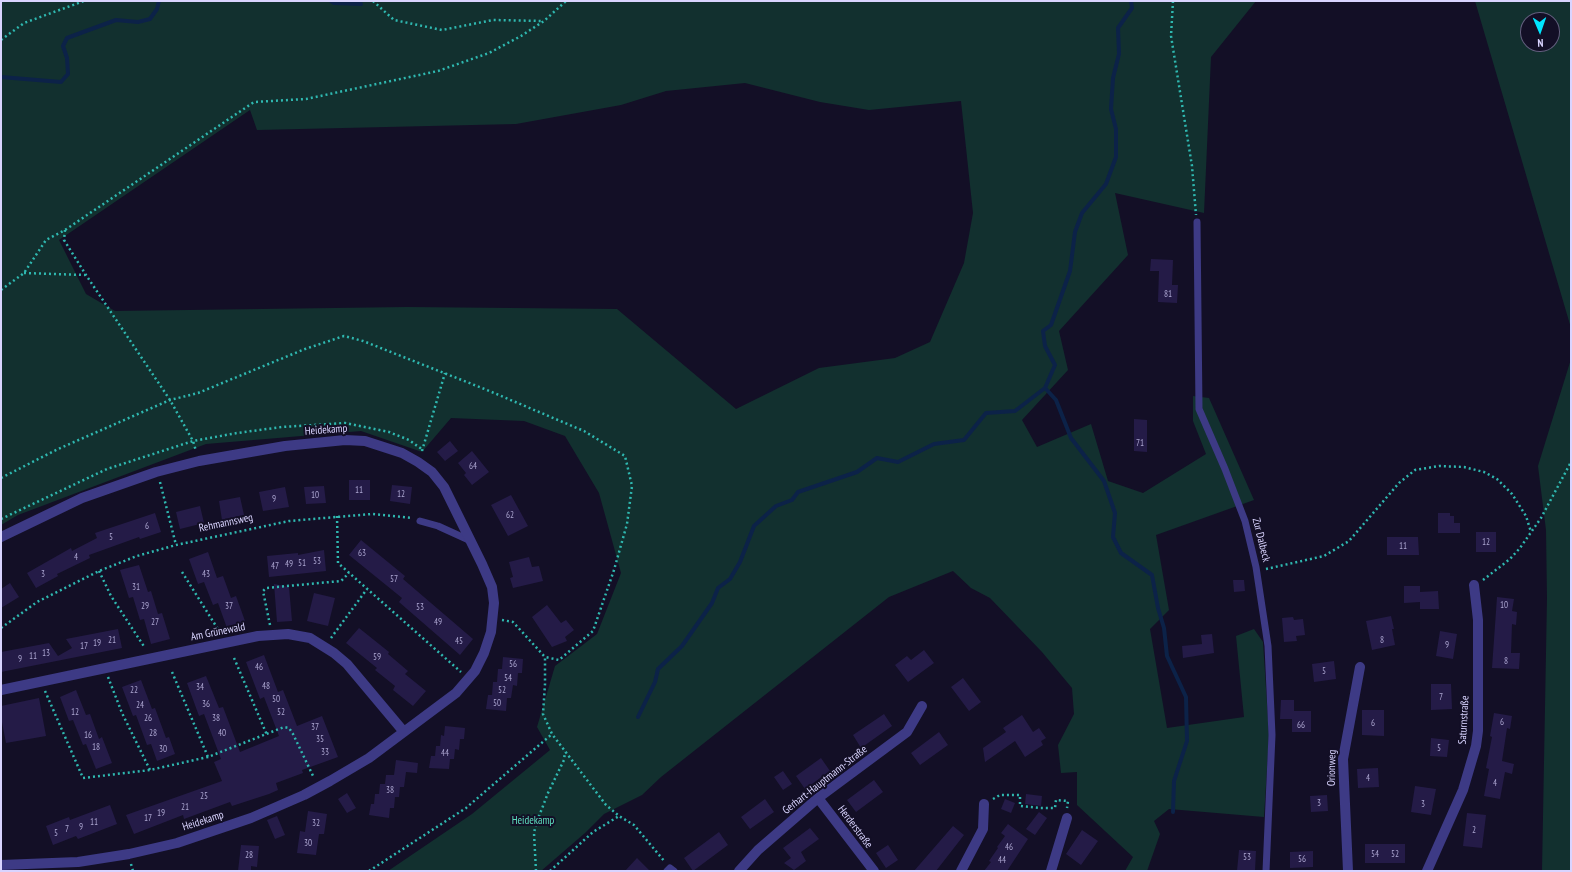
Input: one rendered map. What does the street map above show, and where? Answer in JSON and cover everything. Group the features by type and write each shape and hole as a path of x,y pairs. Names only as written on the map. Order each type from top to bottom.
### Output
{"street":[{"name":"Heidekamp","path":"1,537 82,498 156,472 198,461 285,446 345,440 365,441 384,446 415,460 432,472 444,487 492,587 493,619 491,632 484,653 468,679 456,693 350,770 318,787 251,818 177,843 129,854 78,862 1,865"},
{"name":"Saturnstraße","path":"1427,871 1463,790 1476,746 1478,731 1478,620 1474,586"},
{"name":"Am Grünewald","path":"1,690 258,636 288,634 310,638 347,664 404,732"},
{"name":"Orionweg","path":"1348,871 1343,759 1360,668"},
{"name":"Gerhart-Hauptmann-Straße","path":"738,871 777,832 818,798 907,732 922,706"},
{"name":"Herderstraße","path":"818,798 874,871"},
{"path":"961,871 983,829 984,804"},
{"path":"1050,871 1067,818"}],"lane":[{"name":"Zur Dalbeck","path":"1197,222 1199,410 1225,469 1245,522 1257,571 1268,646 1272,735 1266,871"},
{"path":"420,521 438,526 471,541"}],"path":[{"path":"1,40 24,23 84,1"},
{"path":"373,1 394,20 442,30 493,20 544,20"},
{"path":"1,290 24,273 46,240 65,230 120,191 254,102 306,99 438,71 489,53 544,20 566,1"},
{"path":"1173,1 1171,36 1192,166 1197,222"},
{"path":"65,230 64,240 170,400 193,441 198,461"},
{"path":"24,273 86,275"},
{"path":"1,478 58,449 170,400 198,393 305,349 344,336 363,341 445,373 584,431 625,456 632,486 627,524 614,570 593,631 559,660 545,656 513,622 493,619"},
{"path":"415,460 423,450 445,373"},
{"path":"1474,586 1490,576 1510,559 1541,518 1571,462"},
{"path":"1257,571 1324,556 1349,540 1399,483 1414,470 1439,466 1464,467 1484,472 1497,479 1512,494 1526,516 1531,532"},
{"path":"160,484 176,545"},
{"name":"Rehmannsweg","path":"1,628 37,602 99,571 137,556 176,545 289,521 338,516 372,514 406,517 420,521"},
{"path":"338,516 338,563 468,679"},
{"path":"99,571 111,596 148,652"},
{"path":"182,572 223,636"},
{"path":"269,622 263,591 266,588 341,581 349,573"},
{"path":"325,648 338,627 367,589"},
{"path":"545,656 546,684 542,714 552,734 606,805 619,816 634,825 670,870"},
{"path":"234,658 267,735"},
{"path":"172,672 208,757"},
{"path":"107,675 122,713 150,770"},
{"path":"44,688 84,778 150,770 208,757 284,727 289,728 315,779"},
{"path":"368,871 466,808 552,734"},
{"path":"536,871 534,833 536,824 548,793 564,760 565,752"},
{"path":"984,804 1000,795 1020,796 1020,806 1055,808 1056,800 1068,801 1067,818"},
{"path":"550,871 593,832 619,816"}],"green space":[{"path":"1,1 1256,1 1211,57 1204,213 1115,193 1128,255 1059,331 1068,370 1022,420 1037,447 1091,424 1108,481 1143,493 1206,454 1193,421 1193,396 1209,398 1254,500 1156,535 1169,610 1150,629 1167,728 1244,717 1236,636 1254,629 1263,642 1269,735 1264,817 1169,809 1154,821 1160,834 1147,871 1125,871 1133,857 1077,805 1077,772 1061,773 1058,745 1074,714 1072,688 1042,652 990,598 971,588 953,571 889,597 661,777 642,795 604,814 585,833 541,871 388,871 472,814 550,750 537,727 555,666 597,634 621,573 599,493 565,436 524,421 451,418 422,452 361,431 206,444 18,515 1,525","holes":["745,83 820,102 869,110 961,101 973,213 964,263 930,342 895,358 819,368 736,409 617,309 407,307 115,311 86,294 59,240 250,110 257,130 516,124 621,105 666,91"]},
{"path":"1475,1 1571,1 1571,328"},
{"path":"1571,359 1571,871 1542,871 1547,598 1546,530 1538,466"}],"building":[{"path":"1151,259 1173,260 1172,285 1178,285 1177,303 1158,302 1159,271 1150,271"},
{"path":"1134,419 1147,420 1147,452 1134,451"},
{"path":"450,441 458,451 445,461 437,452"},
{"path":"472,451 489,472 472,485 464,475 466,473 458,463"},
{"path":"349,480 370,480 370,500 349,500"},
{"path":"392,485 412,487 410,504 390,501"},
{"path":"324,486 326,503 306,504 304,487"},
{"path":"285,487 289,507 263,511 259,492"},
{"path":"511,495 528,526 508,536 491,505"},
{"path":"240,497 244,515 222,520 219,501"},
{"path":"200,506 204,523 180,529 176,512"},
{"path":"155,513 161,532 140,539 139,537 89,555 90,558 57,574 58,576 36,588 27,573 71,548 72,551 97,538 95,533"},
{"path":"1438,513 1450,513 1450,516 1454,516 1454,523 1460,523 1460,533 1438,533"},
{"path":"1476,532 1496,532 1496,552 1476,552"},
{"path":"1387,537 1418,537 1419,555 1387,555"},
{"path":"361,540 405,576 403,579 473,639 460,655 399,602 402,598 349,555"},
{"path":"324,550 326,571 269,577 267,556 298,553 298,555"},
{"path":"208,552 217,578 223,576 231,598 236,596 245,621 227,628 218,603 213,605 204,582 198,584 189,559"},
{"path":"529,557 532,567 539,566 543,581 513,588 510,578 513,577 509,562"},
{"path":"139,565 148,592 151,591 158,614 162,613 170,639 151,644 144,619 140,620 133,597 129,598 120,570"},
{"path":"1233,580 1244,580 1245,591 1234,592"},
{"path":"10,583 19,597 1,608 1,589"},
{"path":"274,584 289,587 292,621 277,622"},
{"path":"1404,586 1420,586 1420,592 1438,591 1439,609 1420,609 1420,602 1404,603"},
{"path":"314,593 335,598 328,626 307,621"},
{"path":"1497,597 1514,599 1512,611 1517,612 1516,625 1512,624 1511,653 1520,653 1519,669 1492,668"},
{"path":"547,605 561,623 566,620 574,630 565,637 567,641 552,647 532,617"},
{"path":"1391,616 1395,645 1372,650 1366,621"},
{"path":"1293,617 1294,620 1303,619 1305,635 1296,636 1297,641 1284,642 1282,618"},
{"path":"359,628 389,652 388,654 408,671 405,674 426,691 413,706 393,690 395,686 375,670 377,668 346,643"},
{"path":"118,629 122,648 1,672 1,652 49,643 58,656 72,648 66,639"},
{"path":"1440,631 1457,634 1453,659 1436,656"},
{"path":"1212,634 1214,653 1183,658 1182,646 1202,644 1201,635"},
{"path":"924,650 934,663 908,682 895,665 907,656 911,660"},
{"path":"264,655 278,692 283,690 297,726 322,716 338,757 302,770 303,773 276,783 278,790 269,794 232,806 230,802 184,819 183,815 134,834 126,815 222,781 214,762 221,759 204,714 199,716 187,683 206,676 219,708 223,707 240,752 279,736 264,697 260,699 246,662"},
{"path":"503,657 523,659 522,673 518,673 517,686 513,685 511,698 507,698 506,711 486,709 488,695 492,695 493,682 497,682 498,669 502,669"},
{"path":"1334,661 1336,679 1314,682 1312,664"},
{"path":"963,678 981,702 969,711 951,687"},
{"path":"141,680 152,709 155,708 166,738 169,737 175,754 157,761 151,744 147,745 136,715 133,716 122,687"},
{"path":"1431,684 1451,684 1452,709 1431,710"},
{"path":"76,690 86,715 90,714 99,739 102,737 112,763 96,769 86,744 83,745 73,720 69,721 60,697"},
{"path":"39,698 46,736 6,743 1,717 1,706"},
{"path":"1281,700 1294,700 1294,711 1311,711 1311,732 1292,732 1292,719 1280,719"},
{"path":"1362,710 1384,710 1384,736 1362,735"},
{"path":"1494,713 1512,716 1510,729 1507,728 1502,761 1514,764 1512,774 1505,772 1500,799 1484,796 1489,769 1486,768 1492,737 1490,736"},
{"path":"884,714 892,726 861,748 853,735"},
{"path":"1022,715 1033,732 1039,728 1046,738 1041,741 1043,745 1025,757 1015,741 985,762 983,748 1006,732 1003,728"},
{"path":"445,726 465,728 464,739 460,739 459,750 455,749 454,759 450,759 449,769 429,768 431,756 435,756 436,746 440,746 441,735 444,736"},
{"path":"939,732 948,745 920,765 911,753"},
{"path":"1431,738 1449,740 1447,757 1430,756"},
{"path":"821,758 830,771 805,789 796,776"},
{"path":"396,760 418,763 417,773 406,772 404,787 400,787 399,797 395,797 394,808 390,808 389,818 369,815 371,804 374,804 375,794 379,794 380,784 385,784 386,775 394,775"},
{"path":"1378,768 1379,787 1358,788 1357,769"},
{"path":"783,771 792,784 783,790 774,777"},
{"path":"874,780 883,792 856,812 847,800"},
{"path":"1415,786 1436,789 1431,815 1411,812"},
{"path":"347,793 356,808 347,813 338,799"},
{"path":"1026,794 1042,796 1041,806 1025,804"},
{"path":"1327,795 1328,811 1311,812 1310,796"},
{"path":"765,799 774,812 750,829 741,817"},
{"path":"1005,799 1015,803 1011,813 1001,809"},
{"path":"110,805 117,824 78,839 76,836 53,845 46,826 69,817 70,820"},
{"path":"308,811 327,814 324,834 319,834 316,855 297,853 300,831 305,832"},
{"path":"1039,812 1047,818 1035,835 1026,829"},
{"path":"1467,813 1486,815 1482,848 1463,846"},
{"path":"277,816 285,835 275,839 267,820"},
{"path":"1008,824 1028,839 1007,871 984,871 991,862 989,861 1005,836 1001,833"},
{"path":"953,826 964,835 936,871 914,871"},
{"path":"810,828 819,839 801,852 806,861 794,870 784,863 791,858 783,848"},
{"path":"1082,830 1098,841 1081,865 1066,854"},
{"path":"719,832 728,845 693,871 684,858"},
{"path":"1365,844 1405,844 1405,863 1365,863"},
{"path":"241,845 259,846 257,867 251,866 251,871 238,871"},
{"path":"888,845 898,860 886,868 876,853"},
{"path":"1239,850 1256,851 1255,871 1237,871"},
{"path":"1313,851 1313,867 1290,868 1290,852"},
{"path":"637,858 650,871 625,871"}],"waterway":[{"path":"1,77 61,82 68,74 67,58 63,46 67,38 116,20 138,22 150,19 157,9 159,1"},
{"path":"331,1 334,3 361,4"},
{"path":"1131,1 1132,8 1118,28 1119,54 1113,78 1111,109 1116,129 1116,157 1106,184 1082,213 1075,232 1070,271 1051,325 1043,331 1045,346 1055,365 1045,388 1056,400 1071,438 1104,481 1115,513 1113,537 1121,553 1152,575 1158,608 1164,628 1167,656 1186,697 1187,741 1174,781 1173,812"},
{"path":"638,717 655,682 658,669 682,646 712,603 718,588 730,579 740,562 754,526 776,506 792,500 798,492 857,472 877,458 898,462 934,444 964,440 986,413 1015,411 1045,388"}]}
